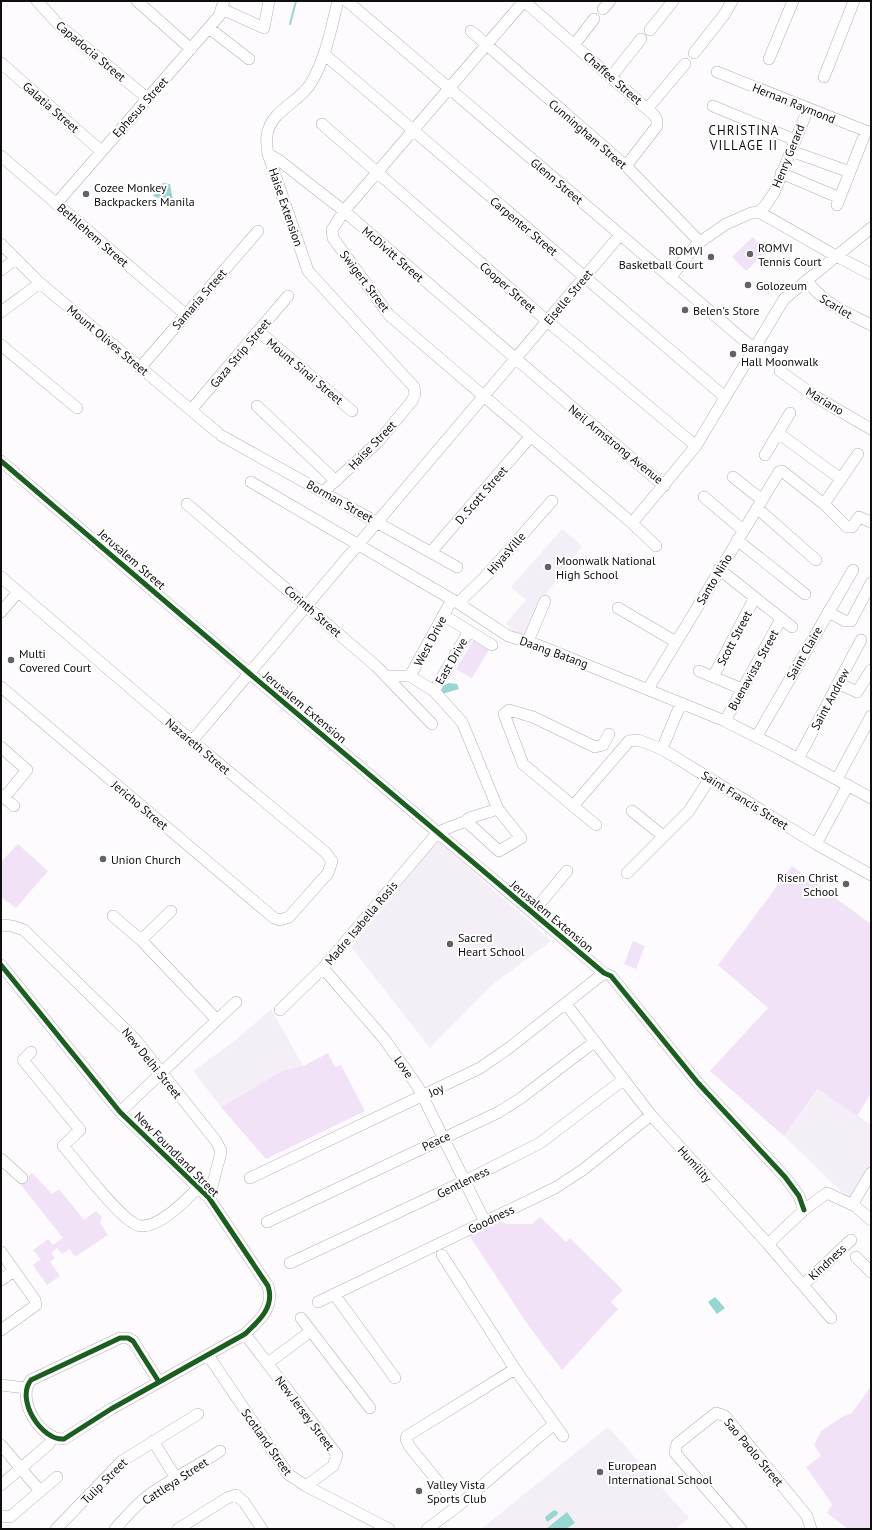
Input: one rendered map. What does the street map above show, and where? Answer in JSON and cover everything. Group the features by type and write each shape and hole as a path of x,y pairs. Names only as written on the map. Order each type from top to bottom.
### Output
{"street":[{"name":"Capadocia Street","path":"37,1 60,26 147,98"},
{"path":"137,1 191,49"},
{"path":"223,5 264,28 269,1"},
{"name":"Haise Extension","path":"338,1 324,54 312,82 273,118 267,135 268,154 308,271 414,387 415,394"},
{"name":"Glenn Street","path":"347,1 753,350 767,360"},
{"name":"Swigert Street","path":"524,1 344,211 332,230 332,238 384,308 410,334 632,523 656,546"},
{"name":"Chaffee Street","path":"524,1 648,108 657,120 657,126 626,166"},
{"path":"650,30 673,1"},
{"path":"694,53 724,15 732,1"},
{"path":"769,60 793,1"},
{"path":"824,77 854,1"},
{"name":"Ephesus Street","path":"56,204 209,28 219,16 223,5"},
{"path":"574,45 594,19"},
{"path":"209,28 249,59"},
{"name":"Cunningham Street","path":"470,31 557,108 626,166 700,242"},
{"path":"611,77 641,39"},
{"name":"Carpenter Street","path":"324,54 725,397"},
{"name":"Galatia Street","path":"1,63 101,151"},
{"path":"648,108 685,64"},
{"name":"Hernan Raymond","path":"717,72 808,109 868,131"},
{"path":"713,106 795,140"},
{"name":"Henry Gerard","path":"759,212 770,199 808,109"},
{"name":"Cooper Street","path":"322,124 377,174 696,446"},
{"path":"781,173 839,202 868,131"},
{"path":"791,151 850,172"},
{"name":"McDivitt Street","path":"268,154 280,161 344,211 515,360"},
{"name":"Bethlehem Street","path":"1,156 185,314"},
{"path":"670,278 700,242 726,224 751,213 759,212 836,256 871,274"},
{"name":"Neil Armstrong Avenue","path":"515,360 664,486 696,446 784,299 871,228"},
{"name":"Samaria Srteet","path":"140,368 258,231"},
{"name":"Eiselle Street","path":"515,360 620,235"},
{"name":"Mount Olives Street","path":"1,244 40,282 219,434"},
{"path":"1,270 16,259"},
{"name":"Scarlet","path":"807,280 815,293 827,302 871,325"},
{"path":"1,312 40,282"},
{"name":"Gaza Strip Street","path":"191,410 288,296"},
{"name":"Mount Sinai Street","path":"258,331 352,411"},
{"path":"1,345 77,408"},
{"path":"192,741 515,360"},
{"name":"Mariano","path":"780,371 811,393 871,429"},
{"name":"Haise Street","path":"323,492 378,442 412,401 415,394"},
{"path":"257,406 336,481"},
{"path":"764,455 790,413"},
{"path":"778,433 841,479"},
{"name":"Borman Street","path":"219,434 457,567"},
{"name":"D. Scott Street","path":"431,552 530,437"},
{"path":"858,454 824,504 849,528 853,526 859,517 871,522"},
{"name":"Jerusalem Street","path":"1,461 249,673"},
{"name":"Santo Niño","path":"648,689 719,569 779,472 782,471 824,504"},
{"path":"733,478 816,560"},
{"name":"Daang Batang","path":"251,482 359,544 508,636 528,641 725,721 757,736 871,798"},
{"path":"632,523 664,486"},
{"path":"704,497 743,530"},
{"name":"HiyasVille","path":"454,604 486,576 552,501"},
{"name":"Corinth Street","path":"187,504 307,605 386,676 432,724"},
{"path":"737,540 805,594"},
{"path":"719,569 792,627"},
{"name":"Saint Claire","path":"757,736 853,570"},
{"name":"Nazareth Street","path":"1,577 192,741 330,856 332,861 328,873 289,917 280,920"},
{"path":"828,612 845,621 851,621 871,583"},
{"path":"1,612 18,592"},
{"name":"Scott Street","path":"713,676 754,598"},
{"path":"528,641 545,601"},
{"name":"West Drive","path":"386,676 410,676 443,615 454,604"},
{"path":"618,608 676,642"},
{"path":"443,615 492,645"},
{"name":"Buenavista Street","path":"725,721 781,619"},
{"name":"East Drive","path":"434,691 469,631"},
{"name":"Saint Andrew","path":"798,759 861,640"},
{"path":"838,683 855,692 858,692 871,670"},
{"path":"699,671 742,689"},
{"name":"Jerusalem Extension","path":"249,673 604,973 613,977 698,1083 785,1177 799,1196 804,1210"},
{"path":"410,676 434,691 464,726 498,809 520,838 501,851 496,849 466,822"},
{"name":"Jericho Street","path":"1,687 270,915 280,920"},
{"path":"662,749 681,703"},
{"path":"596,825 523,764 504,717 505,712 511,710 533,717 596,747 603,745 609,734"},
{"path":"837,779 871,716"},
{"name":"Saint Francis Street","path":"573,806 631,739 662,749 816,844 871,875"},
{"path":"1,747 27,770 3,796 14,806"},
{"path":"627,872 689,811 710,778"},
{"path":"816,844 848,785"},
{"path":"438,832 466,822 469,818 498,809"},
{"path":"632,811 663,836"},
{"name":"Madre Isabella Rosis","path":"280,1010 323,968 438,832"},
{"path":"533,912 567,871"},
{"path":"141,940 171,910"},
{"path":"113,916 141,940 217,1020"},
{"name":"New Delhi Street","path":"1,925 12,926 24,930 135,1039 160,1073 219,1146 220,1156 210,1198"},
{"name":"New Foundland Street","path":"1,965 120,1112 210,1198 266,1281 270,1290 270,1301 266,1311 257,1323 245,1334 111,1409 64,1439 53,1438"},
{"name":"Love","path":"323,968 385,1040 423,1096 485,1222"},
{"name":"Joy","path":"250,1178 480,1068 566,1004 604,973"},
{"path":"120,1112 236,1002"},
{"name":"Humility","path":"566,1004 651,1116 804,1284 831,1318"},
{"name":"Peace","path":"268,1222 511,1105 594,1042"},
{"path":"31,1052 23,1060 80,1130 63,1146 102,1193 134,1224 146,1226 167,1215 199,1187"},
{"name":"Gentleness","path":"290,1263 465,1181 540,1143 623,1080"},
{"name":"Goodness","path":"318,1302 555,1188 584,1169 651,1116"},
{"path":"1,1159 22,1178"},
{"path":"855,1206 855,1200 871,1173"},
{"path":"768,1244 804,1210 827,1193 855,1206 871,1220"},
{"name":"Kindness","path":"804,1284 851,1240"},
{"path":"1,1252 35,1300 36,1305 1,1330"},
{"path":"442,1255 515,1369 563,1436"},
{"path":"856,1257 871,1272"},
{"path":"1,1280 14,1271"},
{"path":"334,1294 395,1378"},
{"path":"301,1318 370,1408"},
{"path":"268,1363 311,1331"},
{"name":"New Jersey Street","path":"245,1334 337,1455 333,1466 306,1486"},
{"path":"1,1485 53,1438 30,1412 26,1402 26,1388 31,1380 72,1359 124,1338 133,1341 159,1382"},
{"name":"Scotland Street","path":"208,1355 284,1470 293,1479 389,1529"},
{"path":"458,1506 409,1446 406,1439 407,1436 515,1369"},
{"path":"1,1385 26,1388"},
{"name":"Sao Paolo Street","path":"741,1529 675,1453 676,1444 716,1413 722,1414 730,1422 807,1516 811,1529"},
{"name":"Tulip Street","path":"56,1529 122,1461 198,1414"},
{"path":"427,1529 458,1506 554,1424"},
{"path":"153,1441 176,1478"},
{"path":"1,1445 40,1492"},
{"name":"Cattleya Street","path":"115,1529 143,1499 220,1452"},
{"path":"1,1516 10,1517 57,1476"},
{"path":"178,1529 227,1498 236,1495 244,1502 259,1528"}],"shaded area":[{"name":"ROMVI Tennis Court","path":"753,237 767,251 746,271 732,257"},
{"name":"Moonwalk National High School","path":"562,529 582,546 547,593 529,636 512,632 506,623 526,600 511,587"},
{"path":"474,639 490,648 472,678 456,669"},
{"name":"Sacred Heart School","path":"438,841 551,941 492,985 430,1048 351,947"},
{"path":"18,844 48,871 16,908 1,897 1,862"},
{"path":"792,866 871,924 871,1093 857,1116 818,1089 784,1136 710,1071 768,1008 718,965"},
{"path":"633,941 645,946 636,969 624,964"},
{"path":"271,1009 303,1066 284,1070 221,1107 193,1071 236,1040"},
{"path":"328,1053 335,1067 341,1065 365,1111 266,1159 221,1107 284,1070 303,1066"},
{"path":"819,1089 871,1125 871,1167 850,1200 784,1136"},
{"path":"32,1173 52,1194 59,1189 84,1220 96,1211 102,1217 100,1223 108,1235 75,1257 70,1249 62,1254 57,1248 51,1253 55,1258 50,1262 60,1276 47,1285 33,1265 41,1259 33,1250 48,1239 53,1245 63,1238 20,1184"},
{"path":"540,1217 566,1242 570,1238 623,1290 611,1302 618,1309 562,1370 528,1325 469,1235 499,1221 508,1224 532,1224"},
{"path":"871,1386 871,1529 848,1529 827,1513 832,1504 806,1467 821,1456 814,1445 821,1431 842,1417 852,1413"},
{"name":"European International School","path":"608,1427 689,1518 675,1529 481,1529"}],"water":[{"path":"163,183 170,184 173,200 163,200 153,196"},
{"path":"449,683 457,684 459,689 442,694 441,692 443,686"},
{"path":"715,1297 725,1308 717,1314 708,1302"},
{"path":"554,1510 558,1512 557,1515 547,1522 545,1517"},
{"path":"567,1512 575,1523 566,1529 546,1529"}],"waterway":[{"path":"290,24 296,1"}],"cycle path":[{"path":"1,461 604,973 611,976 698,1083 785,1177 799,1196 804,1210"},
{"path":"1,965 120,1112 209,1198 268,1286 270,1294 267,1307 260,1319 245,1334 111,1409 64,1439 56,1438 47,1433 40,1426 33,1418 26,1398 27,1388 31,1380 120,1338 128,1338 133,1341 159,1382"}],"place":[{"name":"Cozee Monkey Backpackers Manila","path":"86,194"},
{"name":"ROMVI Tennis Court","path":"750,254"},
{"name":"ROMVI Basketball Court","path":"711,257"},
{"name":"Golozeum","path":"748,285"},
{"name":"Belen's Store","path":"685,310"},
{"name":"Barangay Hall Moonwalk","path":"733,354"},
{"name":"Moonwalk National High School","path":"548,567"},
{"name":"Multi Covered Court","path":"11,660"},
{"name":"Union Church","path":"103,859"},
{"name":"Risen Christ School","path":"846,884"},
{"name":"Sacred Heart School","path":"450,944"},
{"name":"European International School","path":"600,1472"},
{"name":"Valley Vista Sports Club","path":"419,1491"}],"district":[{"name":"CHRISTINA VILLAGE II","path":"744,138"}]}
